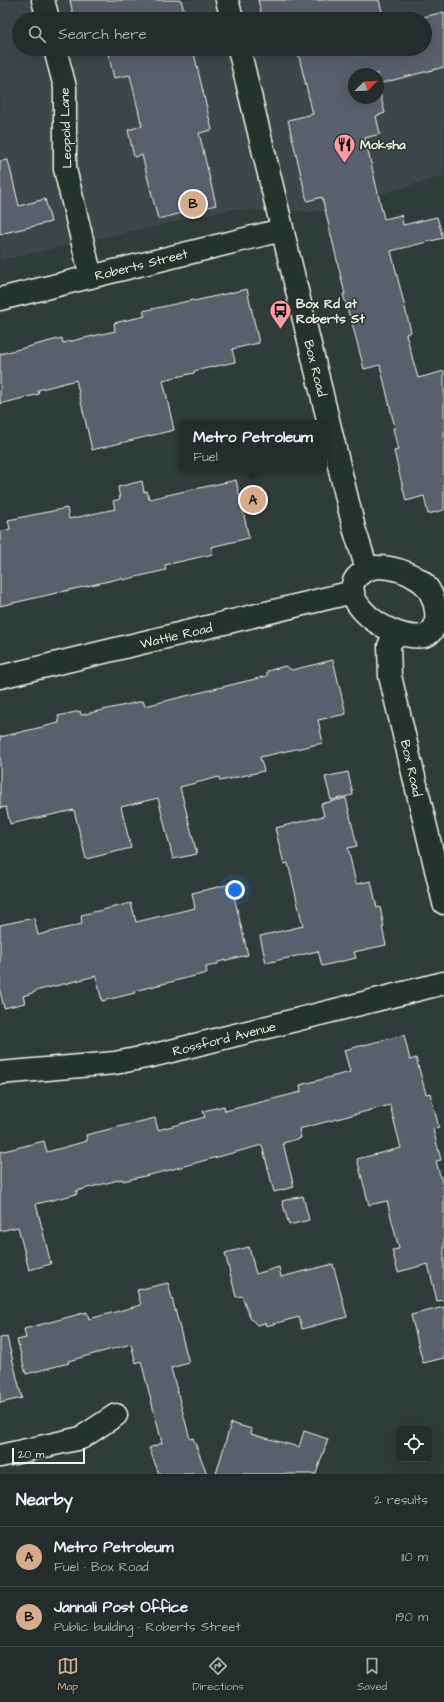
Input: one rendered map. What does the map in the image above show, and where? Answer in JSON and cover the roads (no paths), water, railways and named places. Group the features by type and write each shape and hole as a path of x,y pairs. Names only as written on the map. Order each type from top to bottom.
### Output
{"street":[{"path":"43,0 46,12"},
{"path":"227,0 230,12"},
{"name":"Leopold Lane","path":"58,56 65,87 65,169 91,277"},
{"name":"Box Road","path":"241,56 354,528 367,569"},
{"name":"Roberts Street","path":"0,299 282,230"},
{"path":"388,567 399,570 421,581 437,585 441,608 441,630 425,636 414,636 395,632 384,628 362,611 355,601 353,592 354,582 360,574 367,569 388,567"},
{"name":"Wattle Road","path":"0,677 353,592"},
{"name":"Box Road","path":"395,632 389,646 390,676 444,903"},
{"name":"Rossford Avenue","path":"0,1074 114,1063 151,1056 444,983"},
{"path":"0,1456 81,1438 116,1415"}],"place":[{"name":"Moksha","path":"344,164"},
{"name":"Jannali Post Office","path":"193,204"},
{"name":"Box Rd at Roberts St","path":"281,330"},
{"name":"Metro Petroleum","path":"253,500"}]}
